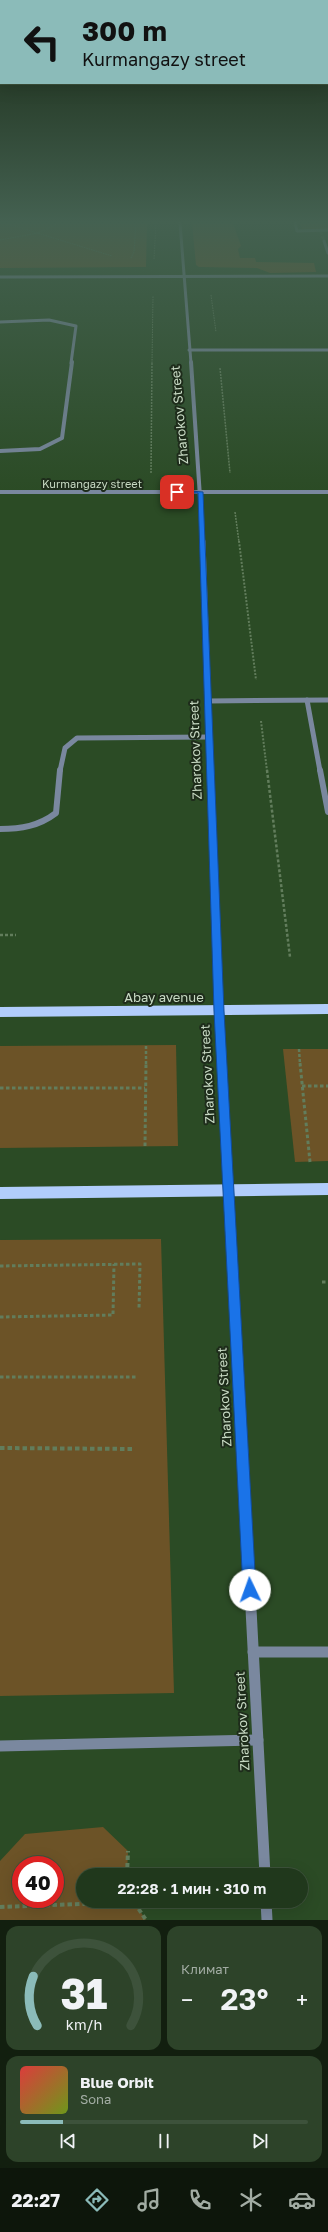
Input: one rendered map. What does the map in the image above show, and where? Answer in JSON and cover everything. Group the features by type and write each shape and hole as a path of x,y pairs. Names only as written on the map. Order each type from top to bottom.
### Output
{"main road":[{"name":"Abay avenue","path":"0,1012 328,1009"},
{"path":"0,1193 328,1189"}],"street":[{"name":"Zharokov Street","path":"186,313 201,492 219,1011 265,1868"},
{"path":"0,322 57,321 76,326 62,438 52,447 37,450 0,451"},
{"path":"189,350 328,350"},
{"name":"Kurmangazy street","path":"0,492 328,492"},
{"path":"307,700 328,812"},
{"path":"208,701 328,700"},
{"path":"0,829 19,829 43,823 56,813 61,760 65,748 77,738 209,737"},
{"path":"253,1652 328,1652"},
{"path":"0,1746 258,1740"},
{"path":"267,1908 268,1920"}],"path":[{"path":"153,313 153,492"},
{"path":"213,313 230,476"},
{"path":"0,935 16,935"},
{"path":"145,1146 146,1046"},
{"path":"299,1049 310,1162"},
{"path":"302,1086 328,1086"},
{"path":"0,1088 145,1088"},
{"path":"0,1317 114,1315 114,1264"},
{"path":"0,1266 140,1264 139,1309"},
{"path":"322,1282 328,1282"},
{"path":"0,1377 137,1376"},
{"path":"0,1448 135,1449"},
{"path":"127,1868 128,1851"},
{"path":"0,1907 76,1904"},
{"path":"138,1908 146,1920"}],"shaded area":[{"path":"176,1045 178,1146 0,1148 0,1046"},
{"path":"283,1049 328,1049 328,1161 295,1162"},
{"path":"161,1239 174,1693 0,1696 0,1240"},
{"path":"103,1827 128,1851 127,1868 76,1868 76,1908 138,1908 146,1920 0,1920 0,1861 25,1834"}],"route":[{"path":"177,492 201,492 219,1011 250,1590"}]}
